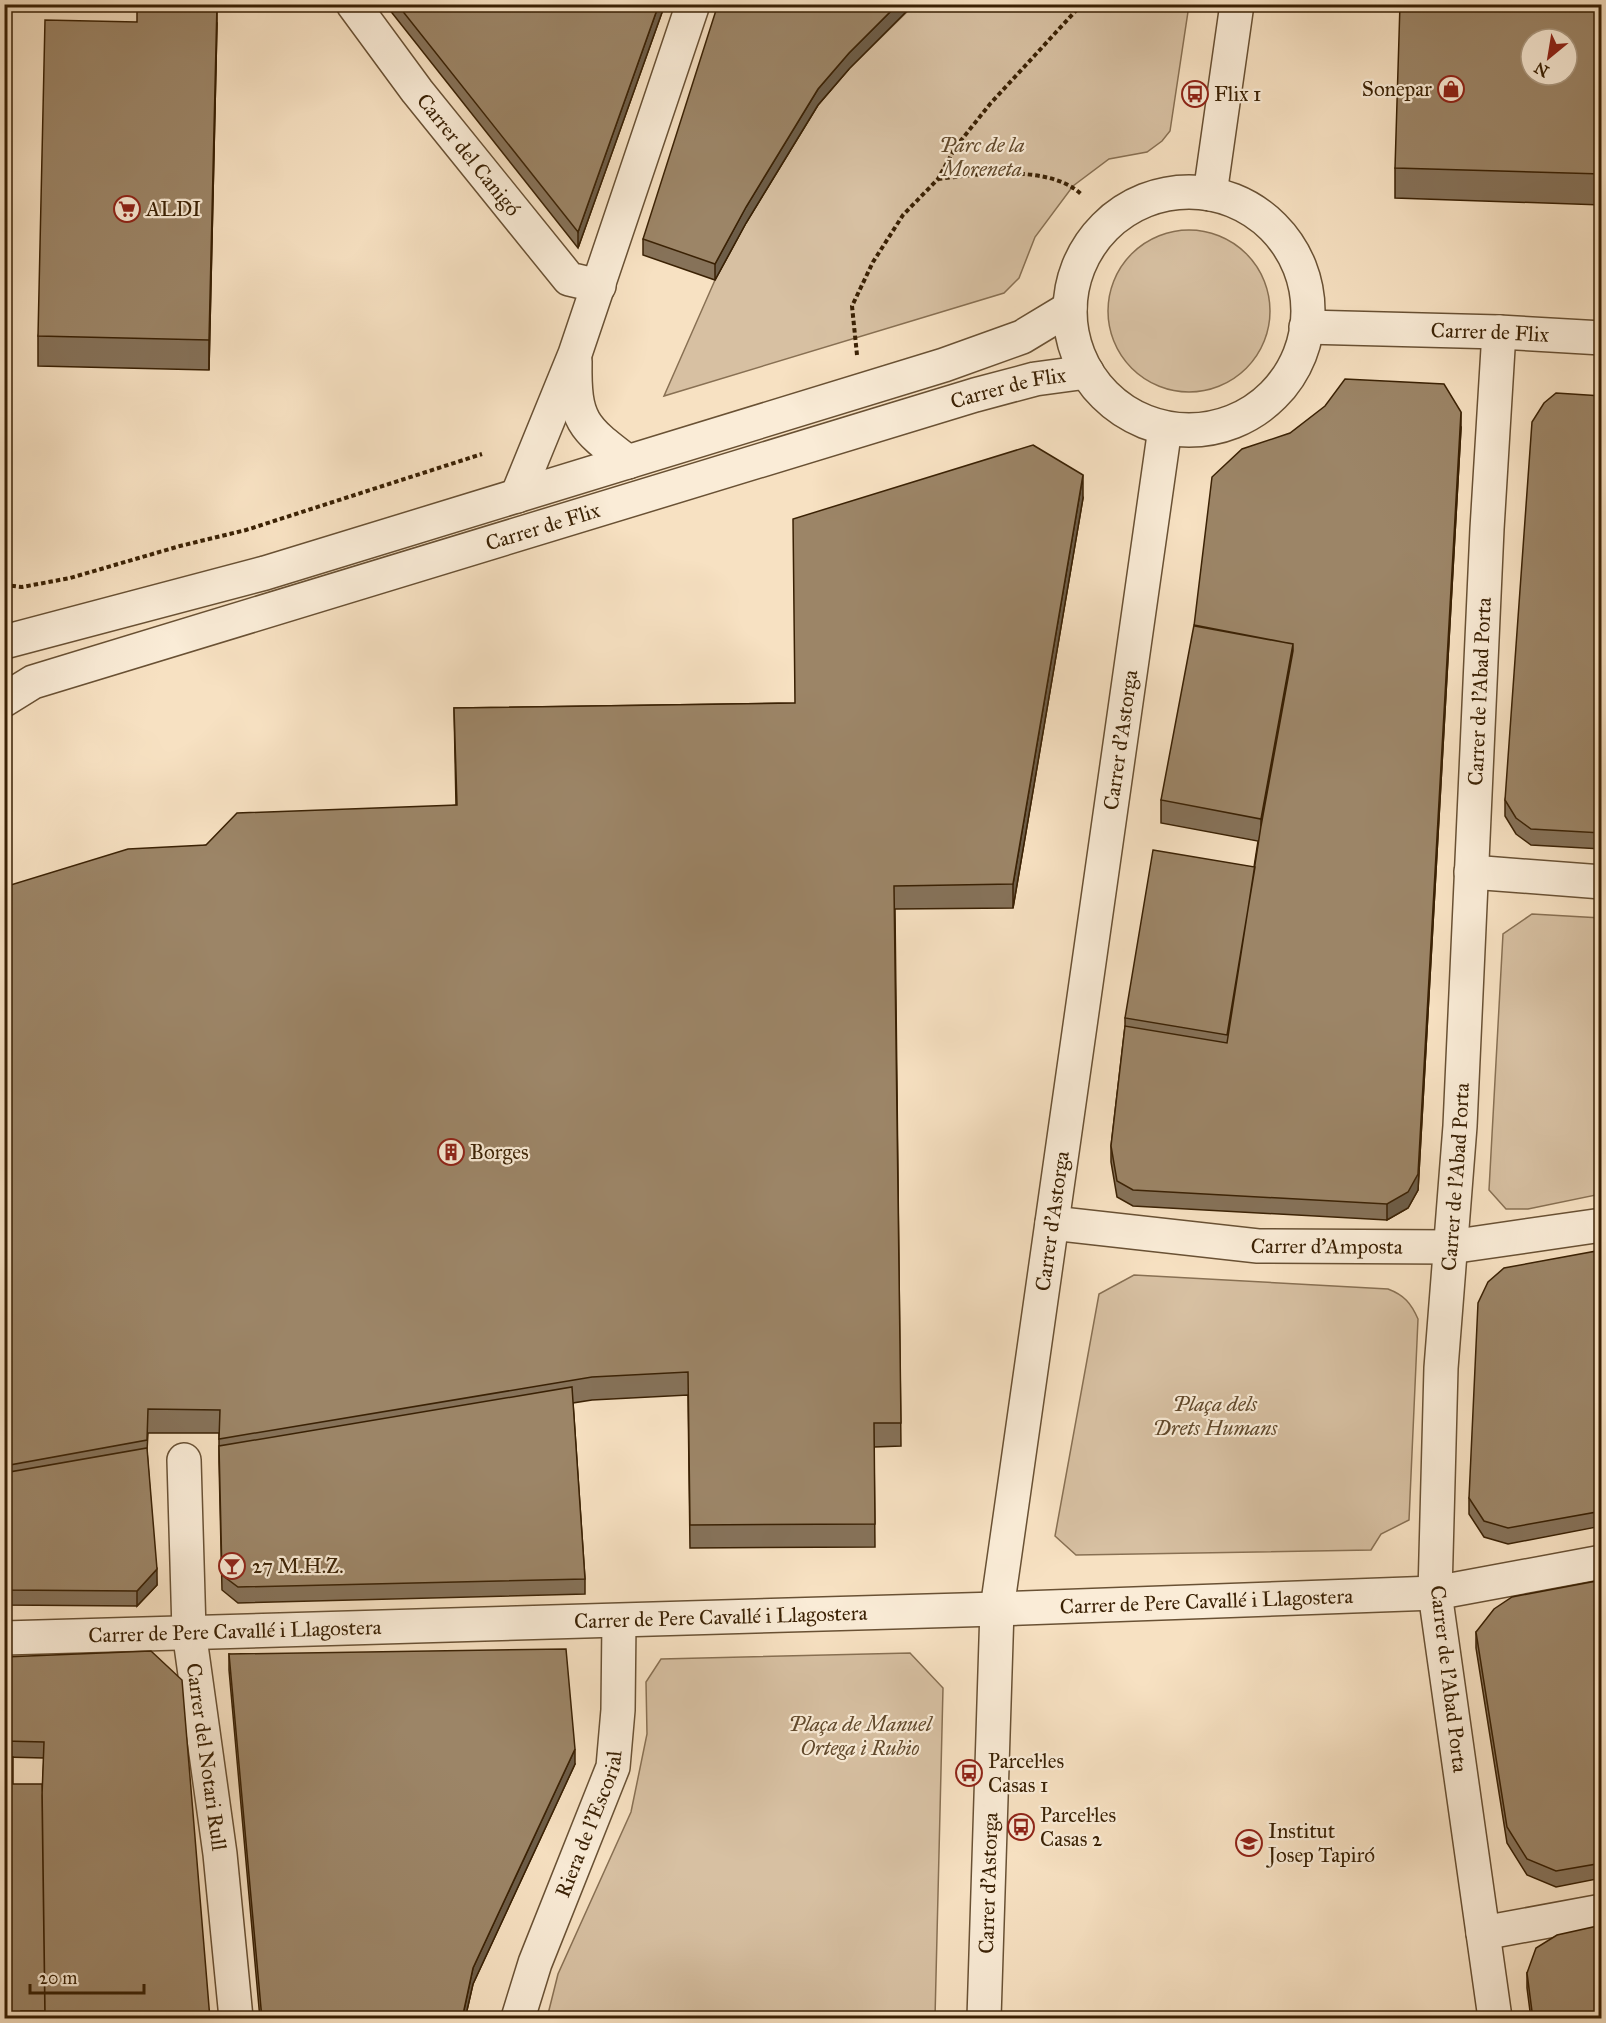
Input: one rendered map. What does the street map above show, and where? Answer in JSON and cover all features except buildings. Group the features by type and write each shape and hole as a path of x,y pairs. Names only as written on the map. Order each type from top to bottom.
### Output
{"street":[{"name":"Carrer del Canigó","path":"353,4 417,91 569,279 599,286"},
{"path":"517,496 575,354 693,4"},
{"path":"1210,194 1237,4"},
{"path":"1166,194 1210,194 1239,203 1267,220 1288,245 1305,282 1308,312 1304,341 1294,367 1279,389 1260,406 1234,421 1209,428 1165,428 1122,409 1102,392 1087,372 1073,335 1070,308 1073,281 1082,259 1107,225 1123,211 1166,194"},
{"name":"Carrer de Flix","path":"4,642 265,573 944,365 1022,337 1070,308"},
{"name":"Carrer de Flix","path":"1306,327 1499,332 1602,338"},
{"name":"Carrer de l'Abad Porta","path":"1495,2019 1436,1593 1441,1368 1460,1126 1487,529 1499,332"},
{"path":"575,354 576,400 588,432 628,462"},
{"name":"Carrer de Flix","path":"4,700 33,682 952,402 1035,379 1087,372"},
{"name":"Carrer d'Astorga","path":"984,2019 997,1609 1165,428"},
{"path":"1471,872 1602,882"},
{"name":"Carrer d'Amposta","path":"1052,1223 1258,1246 1450,1247 1602,1225"},
{"name":"Carrer del Notari Rull","path":"184,1460 189,1631 220,1854 236,2019"},
{"name":"Carrer de Pere Cavallé i Llagostera","path":"4,1638 189,1631 619,1621 1436,1593 1602,1562"},
{"name":"Riera de l'Escorial","path":"518,2019 535,1962 614,1767 618,1710 619,1621"},
{"path":"1483,1933 1602,1911"}],"path":[{"path":"858,359 853,339 852,306 873,262 903,215 938,179 955,148 990,104 1082,4"},
{"path":"938,179 977,174 1035,176 1057,179 1073,186 1082,195"},
{"path":"4,585 22,587 70,578 246,530 483,454"}],"green space":[{"name":"Parc de la Moreneta","path":"914,5 1189,5 1170,131 1162,141 1147,152 1109,159 1073,186 1035,237 1019,278 1004,293 664,396 715,280 746,223 818,105 849,69"},
{"path":"1189,230 1205,231 1220,236 1246,254 1264,280 1269,295 1269,327 1264,342 1246,368 1220,386 1205,391 1189,392 1173,391 1158,386 1132,368 1114,342 1109,327 1108,311 1109,295 1114,280 1132,254 1158,236 1173,231"},
{"path":"1532,914 1601,918 1601,1194 1528,1209 1506,1209 1489,1190 1503,934"},
{"name":"Plaça dels Drets Humans","path":"1134,1275 1388,1289 1403,1297 1413,1308 1418,1319 1409,1520 1381,1534 1371,1550 1076,1555 1055,1536 1099,1294"},
{"name":"Plaça de Manuel Ortega i Rubio","path":"910,1653 943,1688 935,2018 547,2018 558,1974 631,1812 647,1734 646,1682 661,1659"}],"place":[{"name":"Sonepar","path":"1451,89"},
{"name":"Flix 1","path":"1195,94"},
{"name":"ALDI","path":"127,209"},
{"name":"Borges","path":"451,1152"},
{"name":"27 M.H.Z.","path":"232,1566"},
{"name":"Parcel·les Casas 1","path":"969,1773"},
{"name":"Parcel·les Casas 2","path":"1021,1827"},
{"name":"Institut Josep Tapiró","path":"1249,1843"}]}
